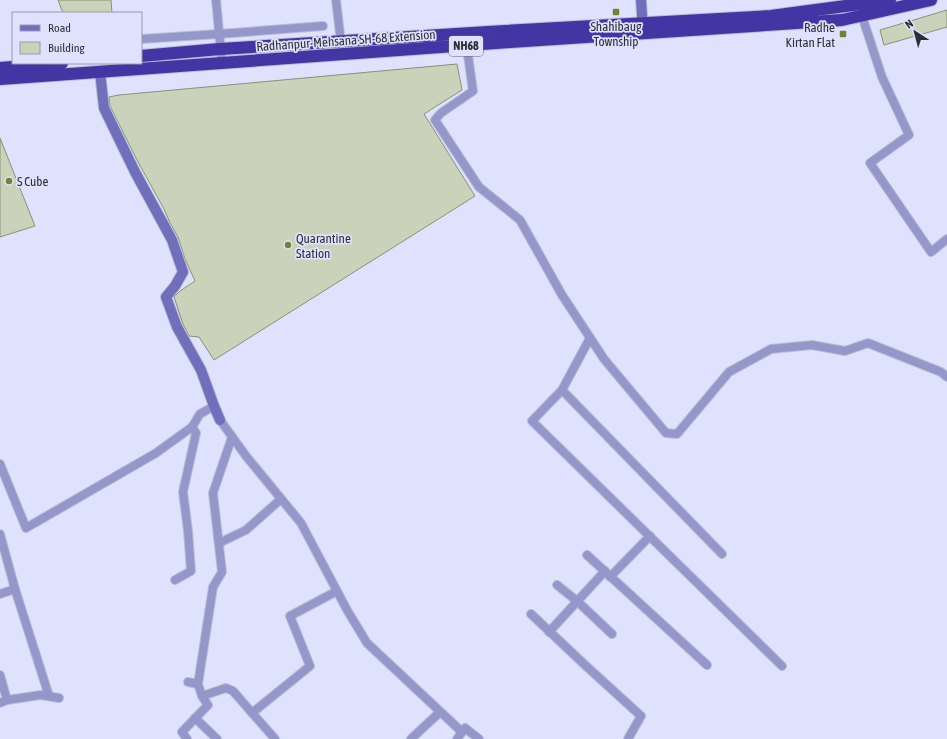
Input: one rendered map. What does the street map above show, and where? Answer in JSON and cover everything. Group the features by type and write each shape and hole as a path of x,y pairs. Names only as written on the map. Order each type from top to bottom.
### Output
{"highway":[{"name":"NH68","path":"643,28 771,16 890,0"},
{"name":"Radhanpur-Mehsana SH-68 Extension","path":"0,79 222,63 466,40 643,28 842,20 931,0"},
{"name":"NH68","path":"142,56 220,49 341,42 466,40"},
{"path":"0,68 50,64"}],"street":[{"path":"216,0 222,63"},
{"path":"336,0 341,42"},
{"path":"640,0 643,28"},
{"path":"862,16 882,77 909,135 870,163 931,252 947,239"},
{"path":"142,39 323,26"},
{"path":"466,40 473,91 441,113 435,120 480,187 520,220 562,295 604,359 666,433 678,434 729,372 771,349 812,345 845,351 868,344 941,372 947,377"},
{"path":"100,72 104,108 135,172 172,240 183,272 175,286 166,297 177,327 201,370 220,420 246,456 301,523 366,643 440,712 459,736 465,728 479,739"},
{"path":"590,338 562,390 532,421 782,666"},
{"path":"562,390 722,554"},
{"path":"0,464 26,528 156,453 192,427 200,414 214,406"},
{"path":"175,580 192,571 183,492 196,433 192,427"},
{"path":"187,739 182,732 208,705 202,696 198,684 213,588 222,572 213,493 232,437"},
{"path":"0,488 8,484"},
{"path":"219,544 246,530 281,499"},
{"path":"0,534 15,589 49,696"},
{"path":"549,632 577,601 650,536"},
{"path":"587,555 708,666"},
{"path":"557,585 577,601 612,634"},
{"path":"0,594 15,589"},
{"path":"252,713 310,666 290,616 337,591"},
{"path":"531,614 641,716 628,739"},
{"path":"0,675 4,701 41,695 59,698"},
{"path":"188,682 198,684"},
{"path":"202,696 226,688 233,692 275,739"},
{"path":"411,739 440,712"},
{"path":"195,718 217,739"}],"building":[{"path":"58,0 111,0 112,12 63,12"},
{"path":"947,10 947,27 884,45 880,30"},
{"name":"Quarantine Station","path":"457,64 462,90 424,114 475,196 214,360 199,337 189,336 183,324 174,297 195,281 185,259 178,237 110,106 109,97"},
{"name":"S Cube","path":"0,138 35,226 0,237"}],"place":[{"name":"Shahibaug Township","path":"616,12"},
{"name":"Radhe Kirtan Flat","path":"843,34"},
{"name":"S Cube","path":"9,181"},
{"name":"Quarantine Station","path":"288,245"}]}
